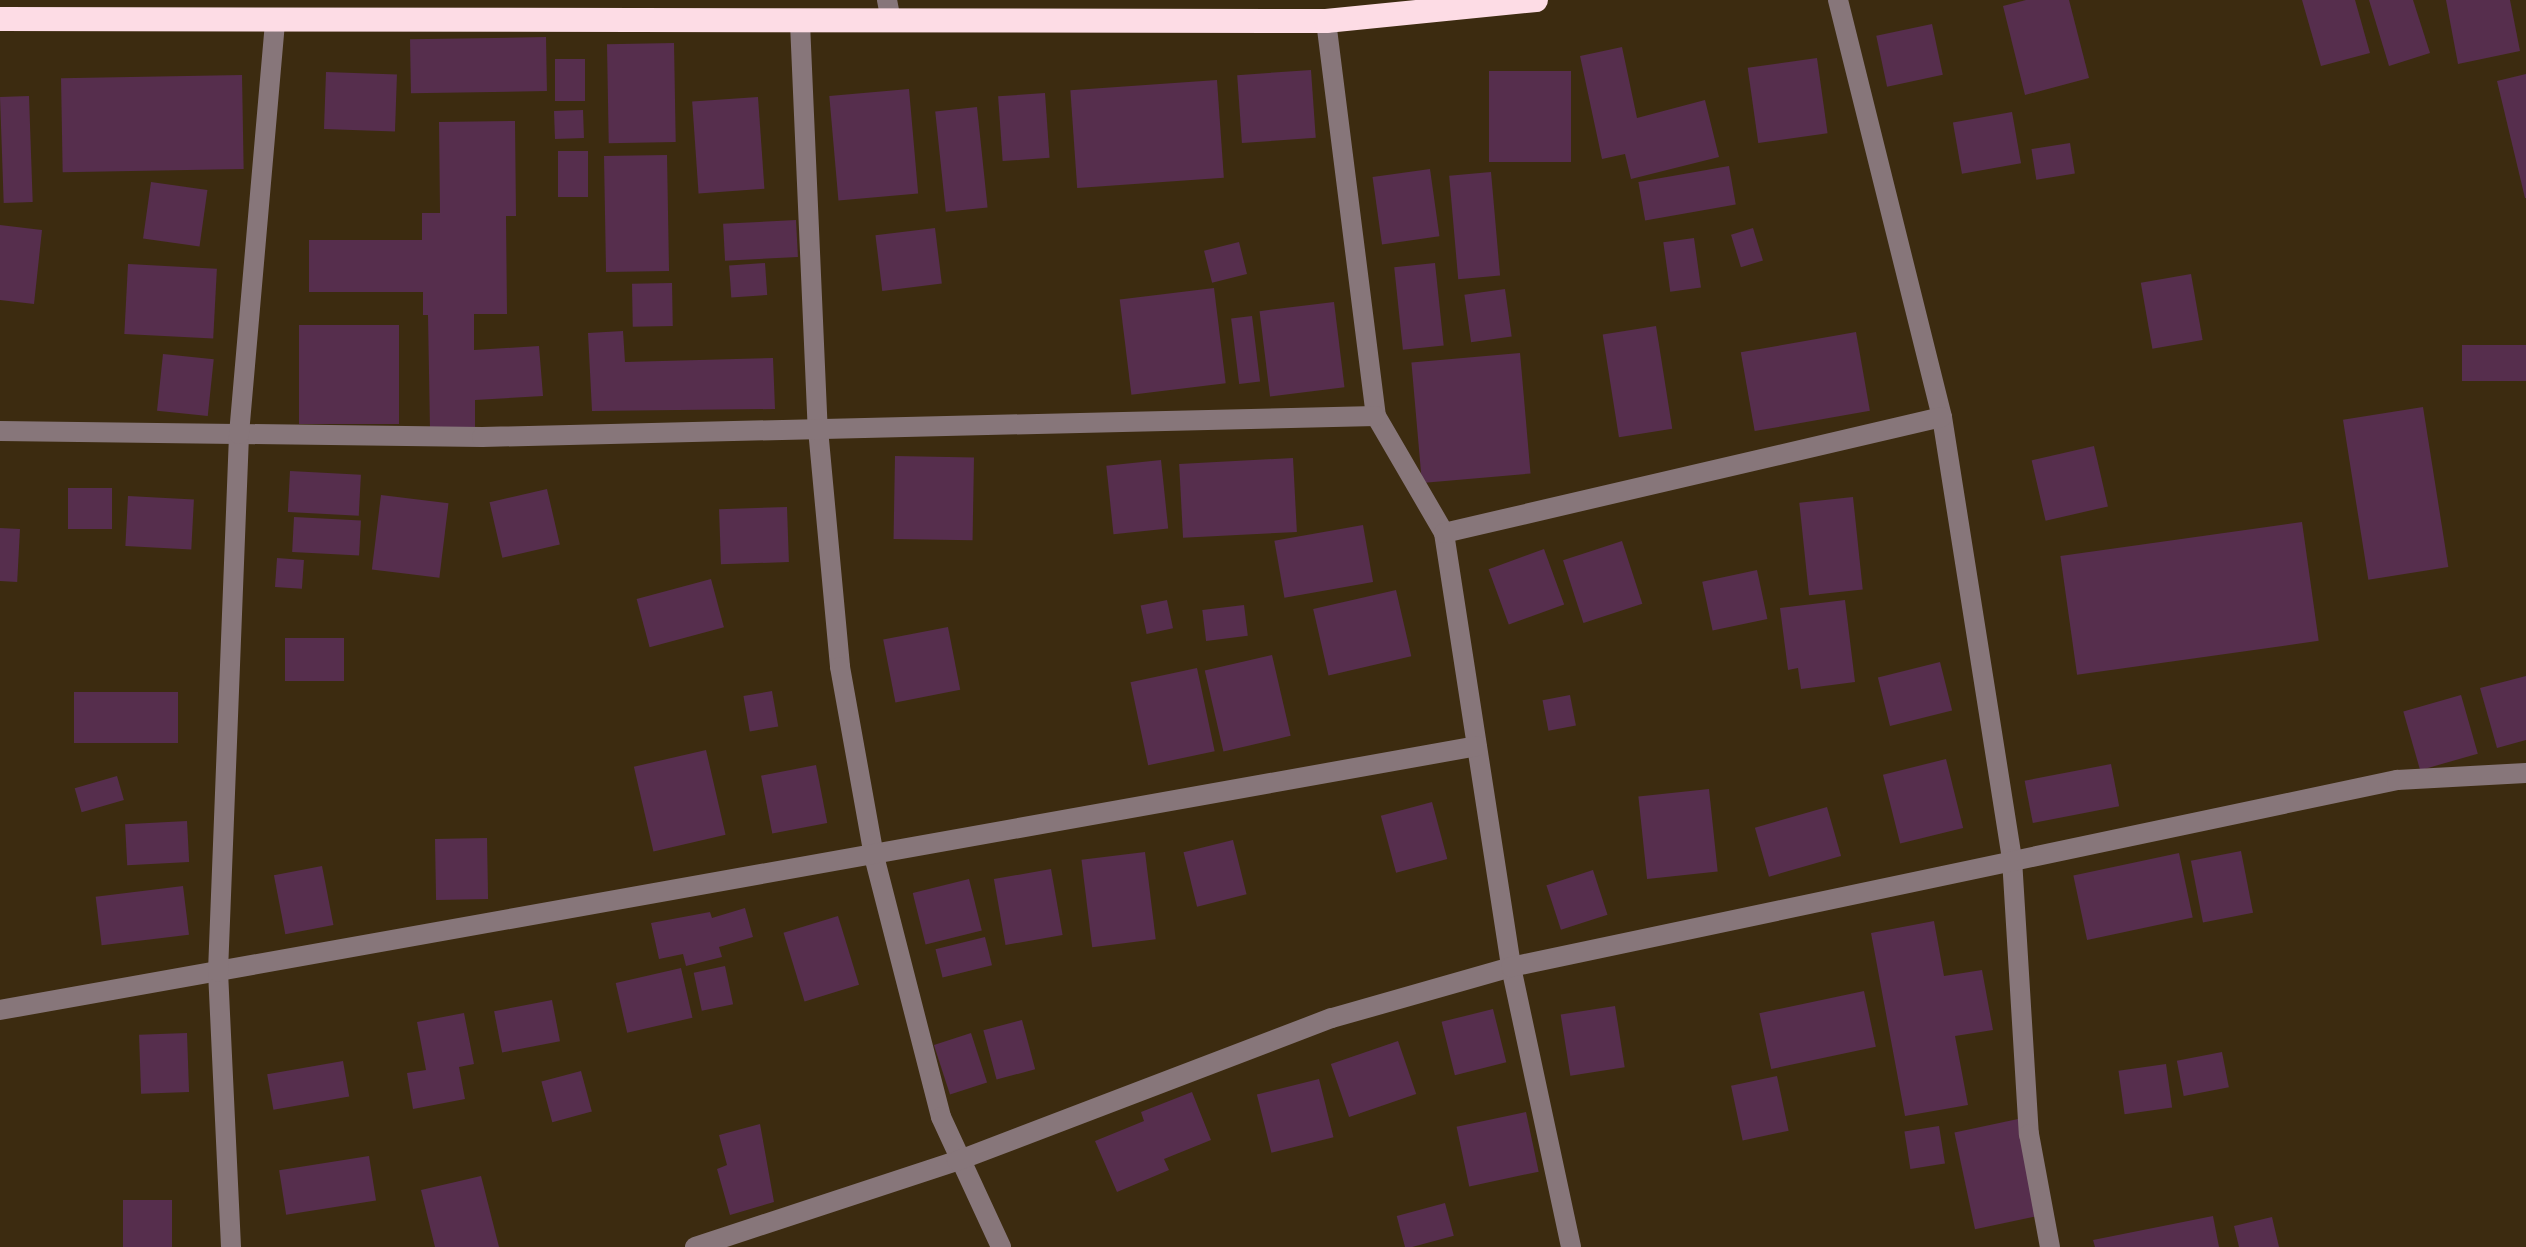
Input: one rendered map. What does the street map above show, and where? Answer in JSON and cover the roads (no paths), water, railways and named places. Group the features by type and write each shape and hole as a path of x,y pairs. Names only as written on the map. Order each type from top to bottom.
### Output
{"highway":[{"path":"0,19 800,23 889,10 1326,21 1536,0"}],"street":[{"path":"1838,0 1942,417 2012,859 2029,1134 2050,1247"},
{"path":"1326,21 1376,416 1444,533 1511,967 1571,1247"},
{"path":"231,1247 218,972 239,434 275,22"},
{"path":"800,23 818,429 840,667 874,856 941,1117 957,1161 1001,1247"},
{"path":"0,431 482,437 1376,416"},
{"path":"1444,533 1942,417"},
{"path":"0,1010 1477,746"},
{"path":"695,1247 957,1161 1332,1018 1511,967 2397,780 2526,773"}]}
